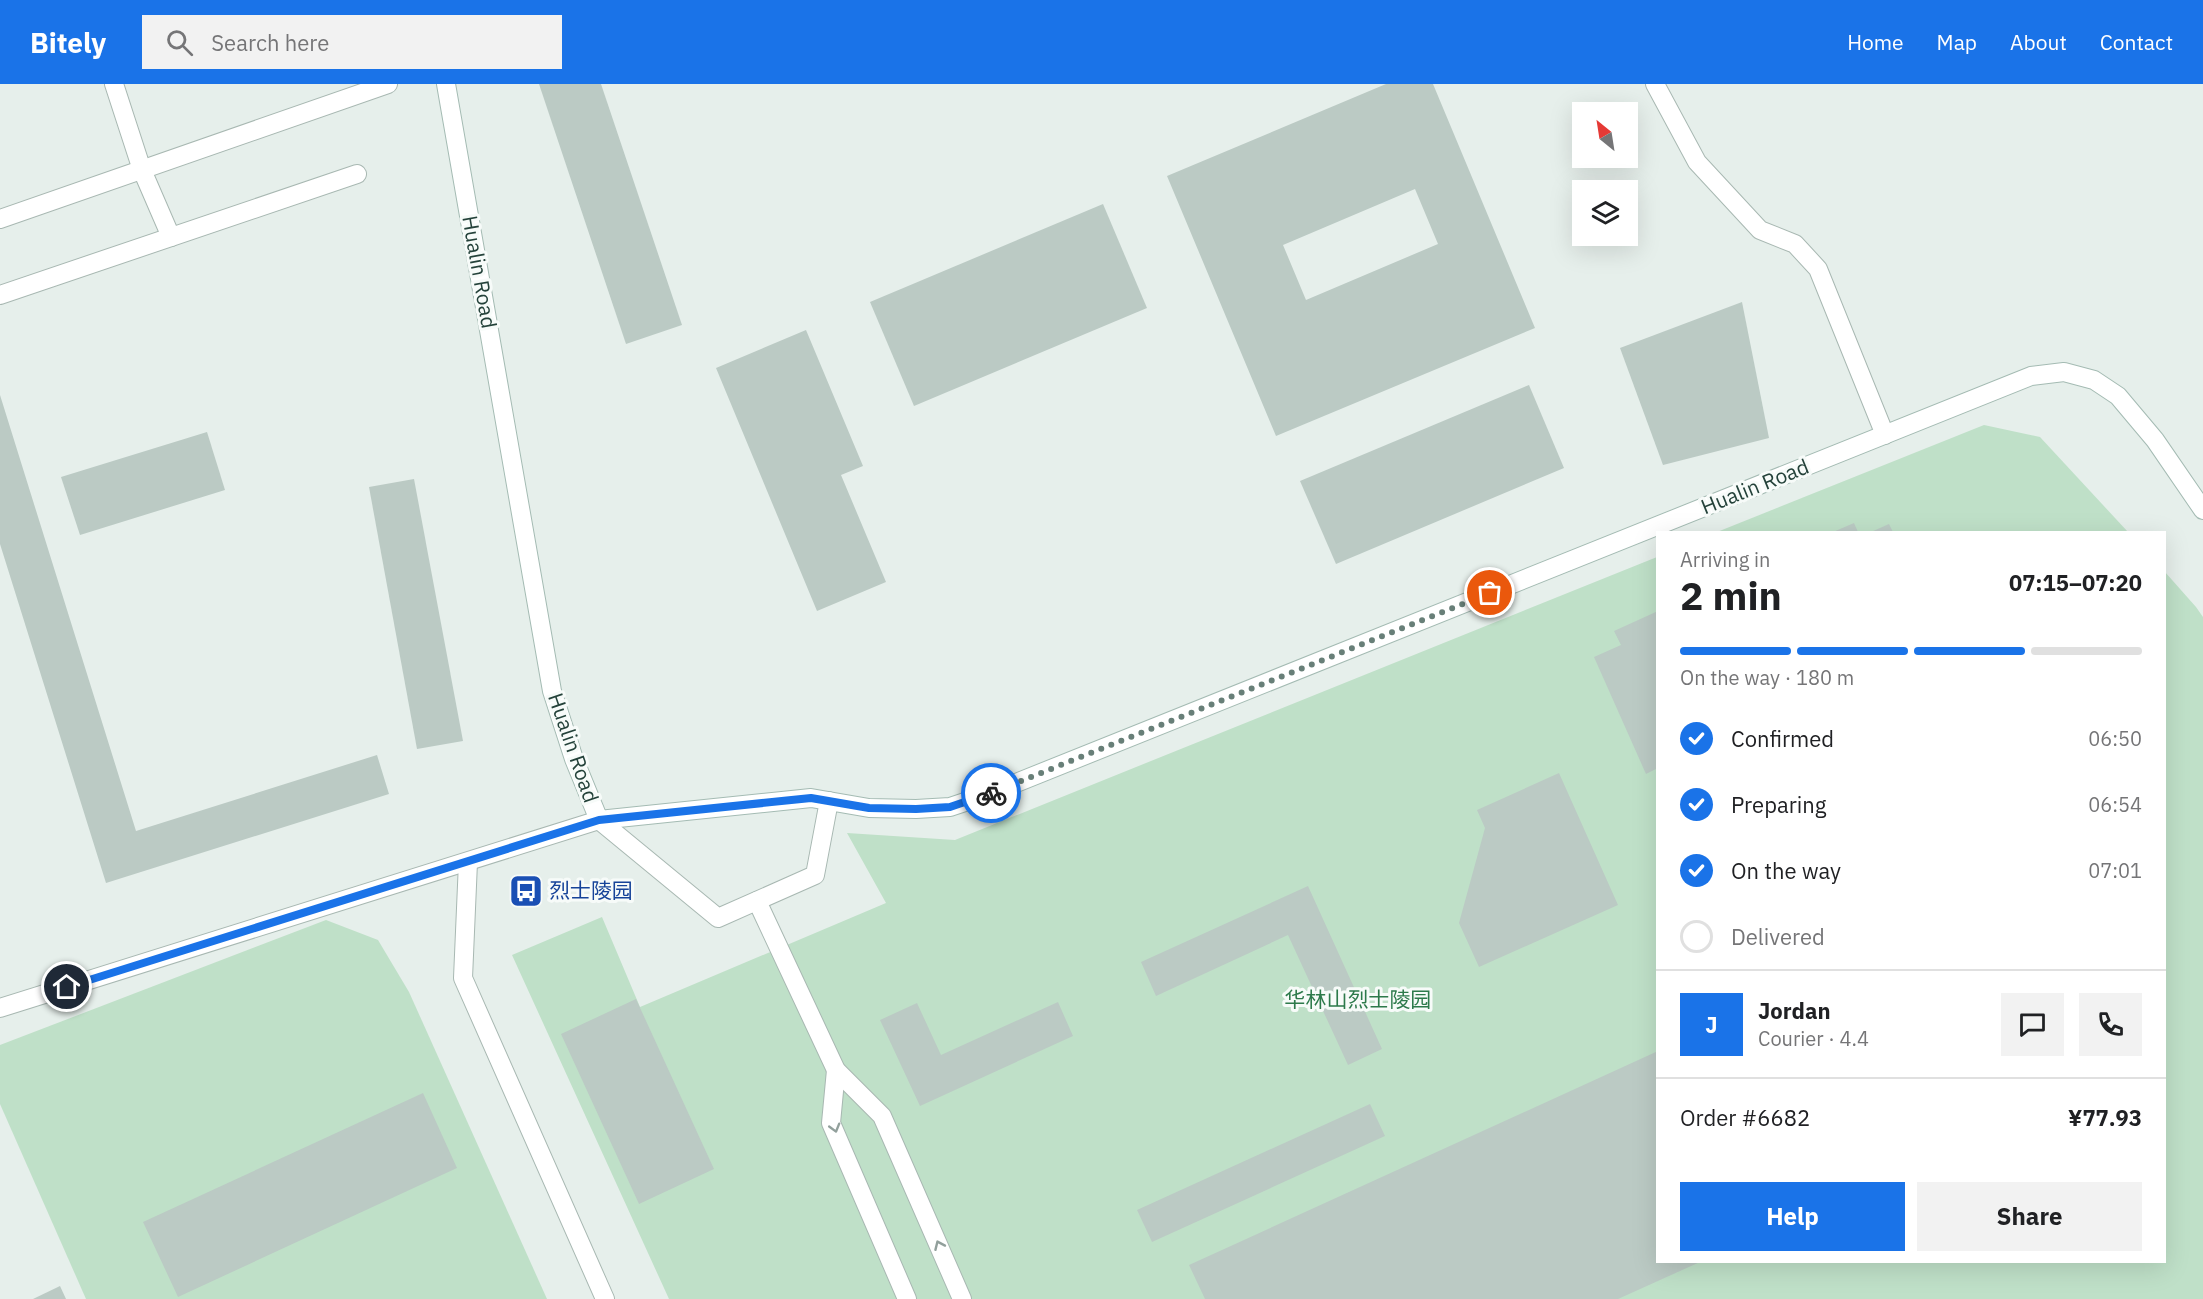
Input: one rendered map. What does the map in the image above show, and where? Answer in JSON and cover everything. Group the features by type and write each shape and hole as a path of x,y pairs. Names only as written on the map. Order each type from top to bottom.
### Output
{"street":[{"path":"114,84 142,170 171,237"},
{"path":"0,219 387,84"},
{"name":"Hualin Road","path":"446,84 552,691 574,759 599,820 811,798 869,808 950,807 986,795 2031,376 2064,372 2094,380 2118,396 2155,440 2203,510"},
{"path":"1655,84 1697,162 1760,230 1795,244 1818,269 1885,435"},
{"path":"0,295 357,174"},
{"path":"0,1008 599,820 718,918 815,875 829,801"},
{"path":"468,862 463,978 605,1299"},
{"path":"757,901 836,1070 882,1116 963,1299"},
{"path":"836,1070 831,1124 907,1299"}],"green space":[{"path":"1984,425 2040,437 2127,531 1719,531"},
{"name":"华林山烈士陵园","path":"1656,557 1656,1263 2166,1263 2166,573 2203,617 2203,1299 669,1299 512,955 602,917 640,1007 886,903 847,833 955,840"},
{"path":"326,920 378,940 409,992 547,1299 86,1299 0,1104 0,1045"}],"building":[{"path":"539,84 601,84 682,325 626,344"},
{"path":"1386,84 1433,84 1535,328 1276,436 1167,176","holes":["1415,189 1438,244 1306,300 1283,245"]},
{"path":"1103,204 1147,308 914,406 870,302"},
{"path":"1742,302 1769,438 1663,465 1620,348"},
{"path":"806,330 863,466 841,475 886,582 817,611 716,368"},
{"path":"1529,385 1564,468 1336,564 1300,481"},
{"path":"0,395 136,831 377,755 389,794 106,883 0,544"},
{"path":"207,432 225,490 80,535 61,477"},
{"path":"414,479 463,741 417,749 369,487"},
{"path":"1854,523 1858,531 1835,531"},
{"path":"1889,524 1892,531 1873,531"},
{"path":"1656,612 1656,769 1646,774 1594,657 1621,645 1614,631"},
{"path":"1559,773 1618,905 1479,967 1459,923 1485,828 1477,810"},
{"path":"1308,886 1382,1049 1348,1065 1288,935 1156,996 1141,962"},
{"path":"636,999 714,1169 639,1204 561,1034"},
{"path":"1058,1002 1073,1036 920,1106 880,1020 917,1003 941,1055"},
{"path":"1656,1052 1656,1263 1698,1263 1618,1299 1205,1299 1189,1265"},
{"path":"423,1093 457,1168 178,1297 143,1222"},
{"path":"1370,1104 1385,1136 1152,1242 1137,1210"},
{"path":"60,1286 66,1299 33,1299"}],"way so far":[{"path":"991,793 1490,593"}],"place":[{"name":"烈士陵园","path":"526,891"}],"route":[{"path":"67,987 599,820 811,798 869,808 950,807 991,793"}]}
